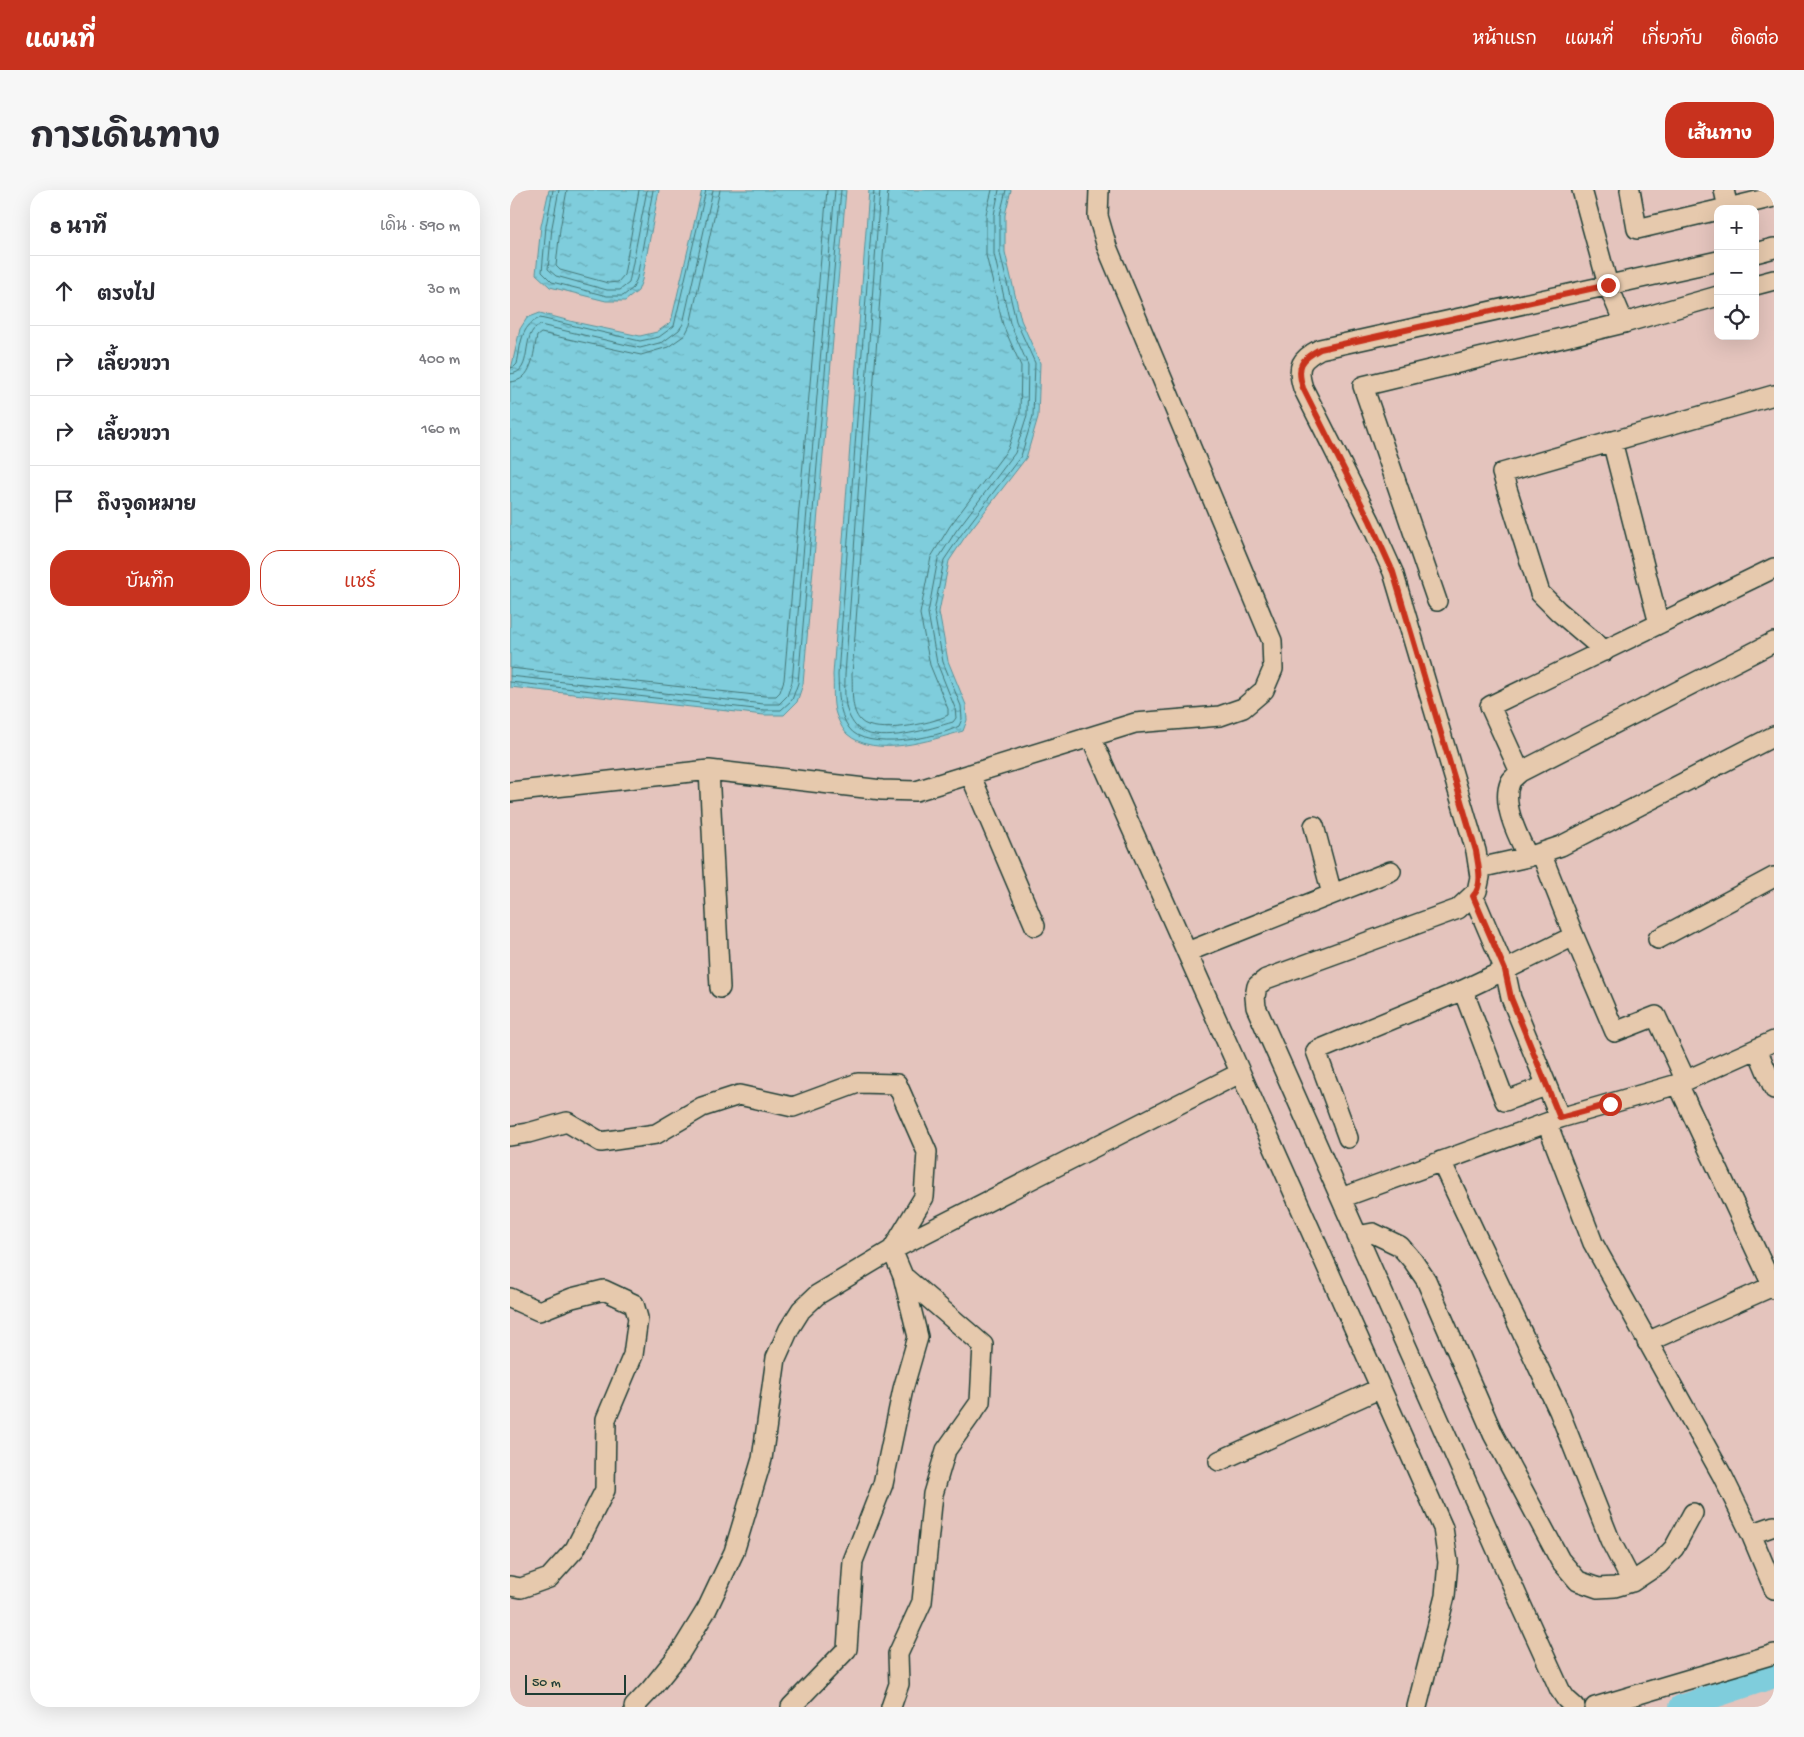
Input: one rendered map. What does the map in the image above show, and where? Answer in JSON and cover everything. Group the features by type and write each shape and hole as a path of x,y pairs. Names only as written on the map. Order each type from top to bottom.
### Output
{"street":[{"path":"510,792 709,770 882,790 916,791 1135,723 1220,716 1243,708 1264,690 1273,669 1272,641 1106,247 1098,216 1099,190"},
{"path":"1582,190 1608,285 1624,323"},
{"path":"1630,190 1637,229 1723,204 1774,197"},
{"path":"1759,252 1774,248"},
{"path":"1575,1707 1560,1690 1523,1609 1256,1007 1257,986 1266,979 1458,909 1477,891 1480,877 1476,851 1393,572 1370,521 1303,388 1300,378 1302,362 1306,356 1320,349 1714,262"},
{"path":"1759,285 1774,280"},
{"path":"1437,602 1363,386 1624,323 1714,297"},
{"path":"1604,651 1540,593 1502,473 1774,394"},
{"path":"1612,441 1659,624"},
{"path":"1520,772 1490,706 1774,568"},
{"path":"1647,1342 1773,1288 1682,1082 1656,1016 1616,1032 1574,936 1535,855 1514,826 1508,800 1510,783 1520,772 1774,642"},
{"path":"1479,868 1535,855 1561,846 1774,736"},
{"path":"1091,737 1443,1528 1448,1562 1445,1596 1417,1707"},
{"path":"709,770 720,988"},
{"path":"970,774 1035,926"},
{"path":"1314,826 1332,894"},
{"path":"1187,952 1391,871"},
{"path":"1658,939 1774,878"},
{"path":"1473,896 1505,970 1511,998 1593,1243 1723,1477 1751,1534 1774,1590"},
{"path":"1348,1138 1316,1051 1463,990 1574,936"},
{"path":"1463,990 1506,1101 1540,1088"},
{"path":"1341,1198 1553,1120 1682,1082 1766,1045 1774,1089"},
{"path":"634,1707 652,1689 680,1653 707,1609 734,1552 762,1459 776,1358 789,1329 801,1310 816,1295 892,1250 1240,1072"},
{"path":"510,1136 567,1122 601,1142 656,1134 702,1107 739,1095 793,1107 858,1083 897,1084 927,1152 924,1197 892,1250"},
{"path":"1441,1161 1558,1411 1610,1540 1632,1582"},
{"path":"1357,1236 1373,1233 1400,1246 1414,1261 1426,1280 1493,1434 1560,1560 1578,1581 1598,1588 1615,1587 1632,1582 1659,1564 1674,1548 1693,1513"},
{"path":"791,1707 847,1650 853,1561 883,1484 902,1389 918,1337 903,1276 892,1250"},
{"path":"891,1707 899,1684 898,1654 922,1602 933,1494 946,1450 980,1402 983,1345 903,1276"},
{"path":"510,1298 539,1311 572,1298 604,1290 634,1304 638,1318 633,1355 606,1419 604,1490 574,1549 549,1578 521,1588 510,1586"},
{"path":"1218,1461 1381,1388"},
{"path":"1751,1534 1774,1526"},
{"path":"1595,1707 1774,1654"}],"water":[{"path":"549,190 659,190 642,280 638,291 625,301 606,301 550,287 536,274 541,226"},
{"path":"702,190 846,190 803,684 797,702 784,715 764,715 510,687 510,374 520,329 527,318 540,313 640,336 657,332 671,322"},
{"path":"869,190 1011,190 1005,215 1005,252 1021,320 1040,363 1038,417 1026,458 965,537 949,561 939,612 948,661 966,705 967,720 963,731 920,742 888,746 872,745 859,741 847,734 836,714 833,695"}],"waterway":[{"path":"1681,1707 1774,1676"}],"route":[{"path":"1608,285 1320,349 1306,356 1302,362 1300,378 1303,388 1370,521 1393,572 1476,851 1480,877 1477,891 1473,896 1505,970 1511,998 1560,1118 1610,1104"}]}
